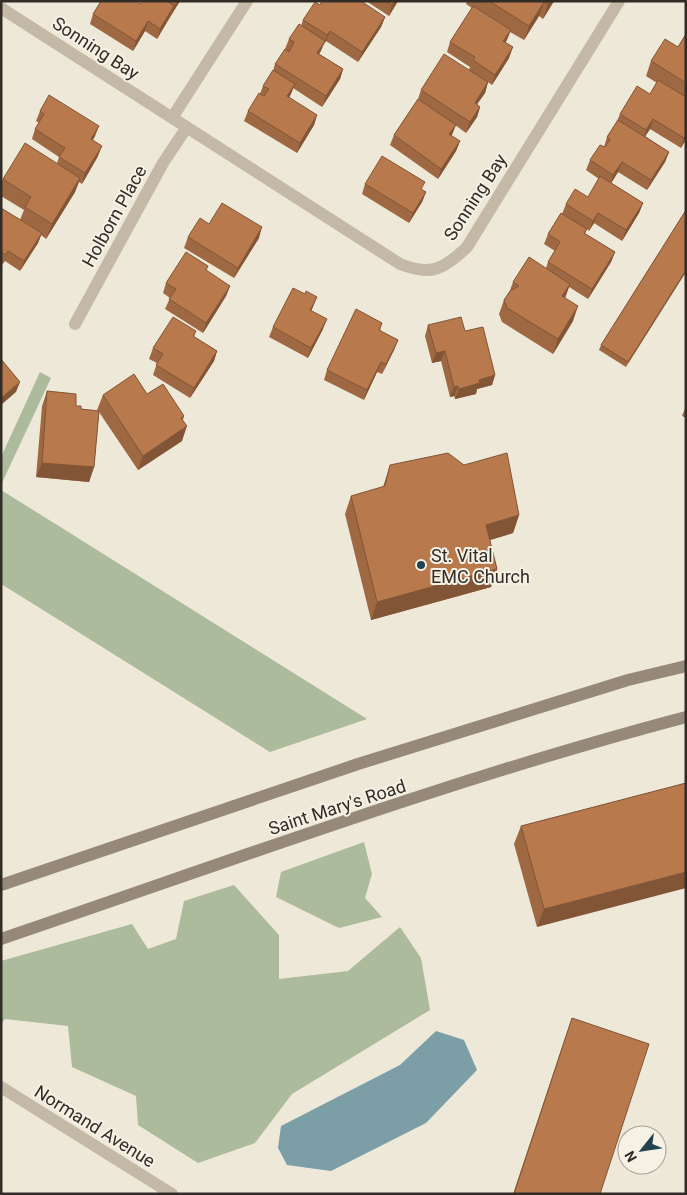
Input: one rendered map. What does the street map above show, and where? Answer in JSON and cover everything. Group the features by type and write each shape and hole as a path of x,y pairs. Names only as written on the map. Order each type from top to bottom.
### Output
{"main road":[{"name":"Saint Mary's Road","path":"1,885 358,764 628,680 686,666"},
{"name":"Saint Mary's Road","path":"1,939 375,811 619,735 686,717"}],"street":[{"path":"172,118 247,1"},
{"name":"Sonning Bay","path":"1,8 400,264 418,271 436,269 453,261 467,247 619,1"},
{"name":"Holborn Place","path":"74,324 163,163 187,127"},
{"name":"Normand Avenue","path":"1,1087 172,1194"}],"green space":[{"path":"40,372 51,378 1,485 1,457"},
{"path":"1,490 367,719 270,752 1,584"},
{"path":"364,842 372,874 365,898 382,917 339,928 276,897 281,872"},
{"path":"234,885 279,935 279,979 348,971 400,927 421,958 430,1010 292,1094 255,1143 198,1163 138,1125 136,1096 72,1067 68,1026 5,1019 1,1024 1,961 132,924 148,949 176,939 184,901"}],"water":[{"path":"436,1031 464,1040 477,1070 426,1123 331,1171 287,1165 278,1148 281,1126 400,1065"}],"building":[{"path":"101,1 136,1 140,4 142,1 167,1 174,6 160,29 148,21 136,41 93,14"},
{"path":"169,1 177,1 175,5"},
{"path":"322,1 361,1 385,17 362,52 330,31 327,35 303,20 315,2 320,5"},
{"path":"386,1 395,1 392,5"},
{"path":"489,1 550,1 548,4 544,2 529,26"},
{"path":"473,6 511,30 503,41 513,47 495,75 473,60 475,57 450,42"},
{"path":"299,24 325,41 317,53 343,69 326,96 275,64 285,49 289,52 294,42 289,39"},
{"path":"686,34 686,83 651,61 665,39 678,47"},
{"path":"444,54 488,82 475,103 480,107 470,122 421,90"},
{"path":"273,70 295,84 287,96 317,115 300,143 248,111 259,93 264,96 269,89 263,86"},
{"path":"658,80 686,97 686,135 684,138 653,119 646,130 620,114 637,86 650,94"},
{"path":"49,95 99,126 91,139 102,146 85,173 59,157 65,148 35,129 44,114 40,111"},
{"path":"418,99 456,125 449,134 460,141 441,169 394,135"},
{"path":"618,120 669,152 651,180 622,162 613,175 590,160 600,145 605,147 610,139 607,137"},
{"path":"25,143 80,178 52,224 25,207 31,197 3,179"},
{"path":"382,156 425,182 421,189 426,192 413,213 365,184"},
{"path":"600,176 643,203 626,230 598,213 593,221 566,204 575,189 588,197"},
{"path":"222,203 262,227 238,268 188,237 200,218 209,224"},
{"path":"1,208 42,233 24,261 8,251 6,255 1,252"},
{"path":"686,210 686,270 628,362 601,345"},
{"path":"561,213 587,229 584,233 615,252 592,289 548,262 560,242 548,234"},
{"path":"186,252 208,266 206,270 230,286 206,323 169,299 176,289 166,283"},
{"path":"529,257 570,284 562,296 578,306 558,339 507,308 504,300 510,291 519,286 513,282"},
{"path":"293,288 305,294 306,291 317,297 310,310 327,319 311,348 273,327"},
{"path":"356,309 382,323 379,330 398,340 386,364 381,362 367,390 327,370"},
{"path":"173,317 196,331 193,336 217,351 194,388 156,365 163,354 153,348"},
{"path":"461,317 465,331 483,327 495,375 479,380 480,383 459,389 458,386 454,387 445,351 436,353 428,325"},
{"path":"1,359 20,382 1,398"},
{"path":"134,374 147,394 163,384 184,416 181,418 187,426 143,456 103,395"},
{"path":"47,391 76,394 76,406 81,406 81,409 99,411 94,467 42,463"},
{"name":"St. Vital EMC Church","path":"448,453 464,465 507,453 519,515 486,525 497,569 377,602 351,496 385,486 390,465"},
{"path":"686,783 686,872 544,909 521,826"},
{"path":"572,1018 649,1044 623,1125 617,1125 617,1142 600,1194 514,1194"}],"place":[{"name":"St. Vital EMC Church","path":"421,565"}]}
